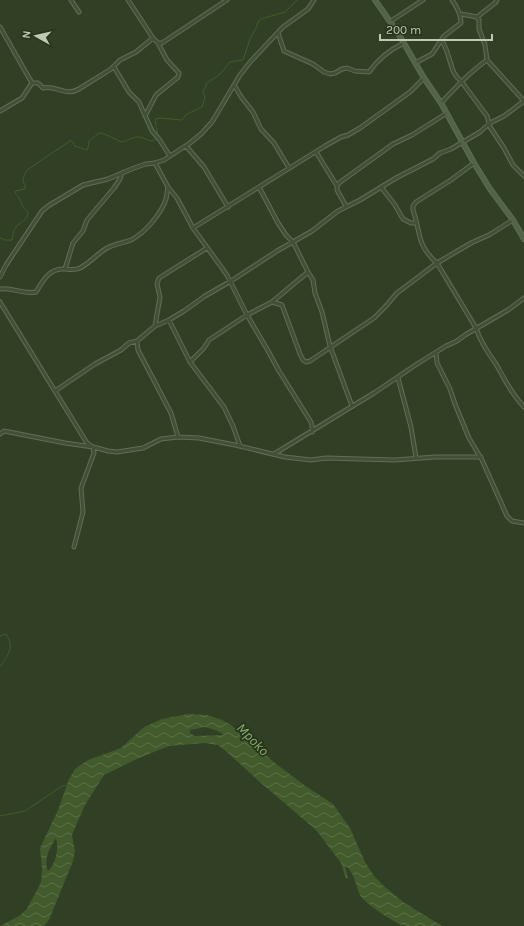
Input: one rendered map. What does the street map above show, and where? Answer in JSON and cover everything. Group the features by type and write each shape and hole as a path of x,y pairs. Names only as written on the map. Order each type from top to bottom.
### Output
{"street":[{"path":"71,0 79,12"},
{"path":"128,0 153,38 158,43 167,60 179,73 178,77 156,95 145,116"},
{"path":"158,43 162,43 227,0"},
{"path":"0,277 6,265 42,211 84,186 108,179 122,172 146,164 154,163 170,156 201,134 212,122 234,85 251,61 283,27 308,9 314,0"},
{"path":"375,0 390,21 424,78 441,103 490,189 513,220 524,239"},
{"path":"390,21 423,0"},
{"path":"415,63 432,54 444,36 461,23 461,14 452,0"},
{"path":"461,14 477,17 495,4 497,0"},
{"path":"477,17 479,20 479,29 485,45 487,60 523,102 524,107"},
{"path":"0,27 32,82"},
{"path":"278,33 284,51 313,64 324,72 330,74 347,68 355,71 369,72 381,58 393,48 404,43"},
{"path":"32,82 38,83 43,88 48,86 65,92 73,92 114,67 120,60 136,52 153,38"},
{"path":"442,39 448,55 450,67 456,77 461,81 487,116 490,127 504,148 513,166 523,172 524,176"},
{"path":"441,103 461,81 487,60"},
{"path":"114,67 129,92 139,102 152,131 170,156"},
{"path":"193,228 335,140 360,128 410,92 424,78"},
{"path":"0,111 22,98 32,82"},
{"path":"234,85 253,112 261,129 274,143 289,168"},
{"path":"54,390 95,364 121,350 129,343 137,341 155,326 169,320 271,254 312,231 346,206 360,200 480,132 490,123 504,116 523,102"},
{"path":"337,186 339,182 394,144 412,135 447,113"},
{"path":"186,146 204,167 228,207"},
{"path":"316,152 337,186 337,190 346,206"},
{"path":"154,163 168,187 177,198 193,228 231,281 247,315 279,372 311,422 312,432"},
{"path":"474,163 452,180 416,202 413,206 413,210 420,241 437,263 476,328 489,356 512,393 524,407"},
{"path":"65,269 73,243 83,231 87,220 114,188 120,179 122,172"},
{"path":"259,186 278,223 293,242 313,280 315,293 322,312 330,348 352,406"},
{"path":"0,289 8,287 29,293 36,292 44,279 54,270 74,270 80,268 109,247 132,240 154,219 166,198 168,187"},
{"path":"381,187 395,205 403,219 411,223 416,223"},
{"path":"272,302 282,305 303,360 310,362 374,318 397,293 437,263 513,220"},
{"path":"155,326 160,297 158,284 159,278 207,248"},
{"path":"190,362 204,348 209,340 247,315 272,302 308,272"},
{"path":"274,454 398,378 446,346 508,310 524,298"},
{"path":"0,302 86,443 93,447"},
{"path":"169,320 190,362 224,408 234,426 240,446"},
{"path":"137,341 138,350 171,413 178,437"},
{"path":"436,353 437,362 450,389 454,404 469,438 481,457 507,516 512,521 524,523"},
{"path":"398,378 411,427 416,458"},
{"path":"0,434 4,431 93,447 108,452 143,448 161,439 178,437 199,438 298,459 311,460 326,458 395,460 416,458 481,457"},
{"path":"74,547 83,512 81,488 94,453 93,447"}],"water":[{"path":"188,714 207,715 231,725 275,763 333,804 350,828 365,862 374,876 403,902 442,926 401,925 374,908 360,895 351,871 345,866 348,878 346,879 341,863 316,830 218,745 204,743 169,746 139,758 104,775 85,805 72,835 75,851 73,861 49,920 44,926 0,926 19,916 26,910 41,882 42,869 40,848 58,810 69,779 75,769 88,760 121,748 144,727 162,719","holes":["205,727 218,731 223,735 195,736 190,733 190,730","56,838 56,856 51,868 48,871 46,862"]}],"waterway":[{"path":"0,238 12,240 15,229 28,215 28,212 23,207 15,192 25,189 23,179 27,170 70,141 72,141 75,146 87,150 89,141 99,133 122,142 137,137 142,137 153,141 157,136 156,119 182,120 187,114 202,107 205,98 203,92 207,83 220,74 230,62 243,60 258,22 261,19 285,12 297,0"},
{"path":"0,636 6,634 10,643 8,655 0,667"},
{"path":"0,816 25,811 62,786 67,785"}],"water label":[{"name":"Mpoko","path":"253,739"}]}
